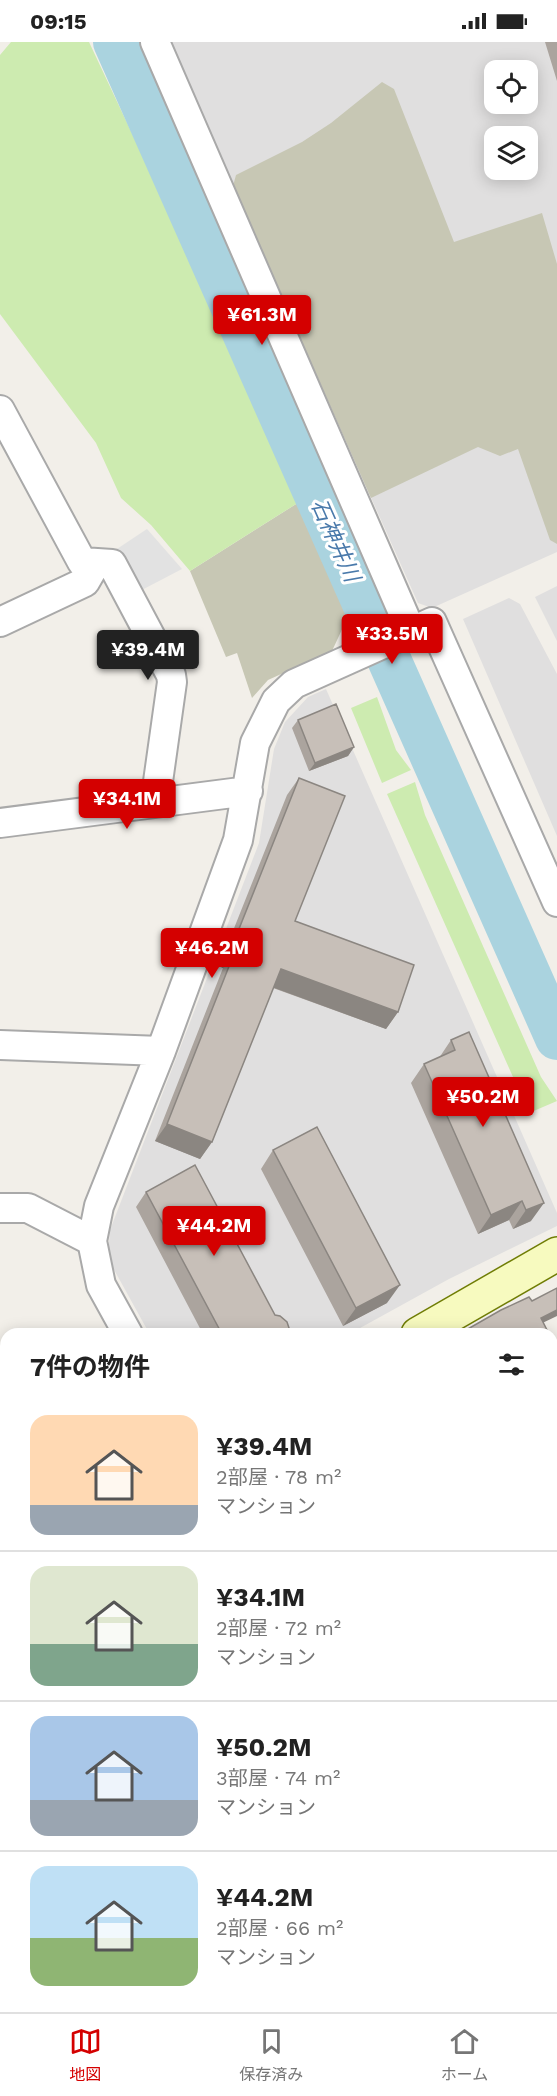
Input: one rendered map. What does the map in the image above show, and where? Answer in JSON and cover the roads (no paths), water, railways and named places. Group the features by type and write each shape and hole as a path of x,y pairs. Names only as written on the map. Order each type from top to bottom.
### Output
{"street":[{"path":"155,42 407,633"},
{"path":"0,410 82,562 112,564 171,675 172,682 155,803"},
{"path":"0,622 85,582 96,563"},
{"path":"125,1328 101,1285 92,1241 99,1206 161,1051 238,840 255,742 276,701 294,684 432,622 557,902"},
{"path":"0,823 248,791"},
{"path":"0,1045 161,1051"},
{"path":"0,1208 28,1208 92,1241"},
{"path":"428,1328 557,1254"}],"waterway":[{"name":"石神井川","path":"115,42 557,1038"}]}
